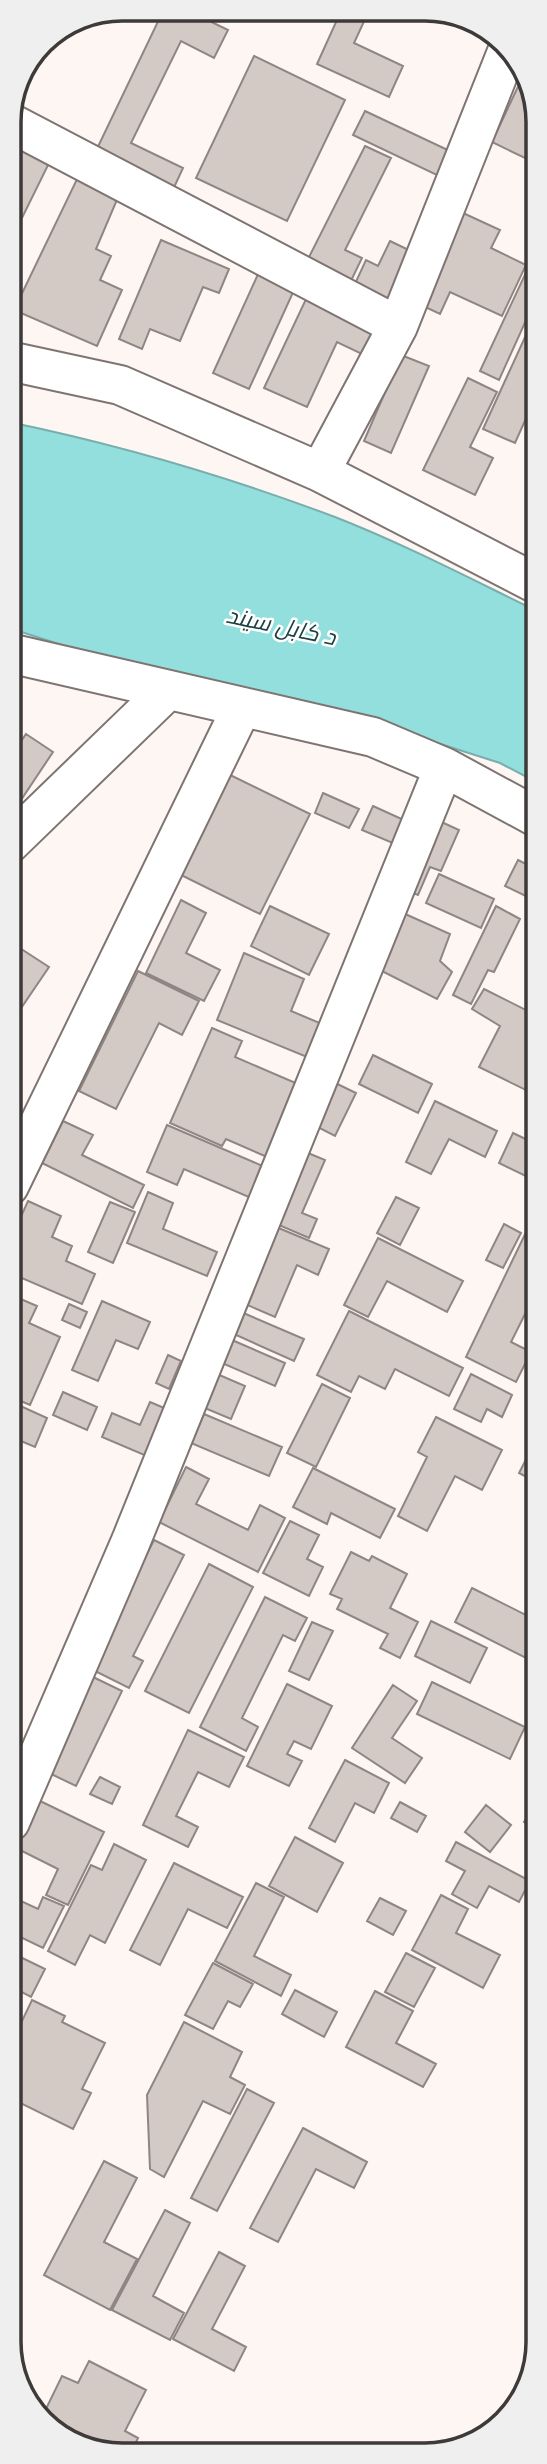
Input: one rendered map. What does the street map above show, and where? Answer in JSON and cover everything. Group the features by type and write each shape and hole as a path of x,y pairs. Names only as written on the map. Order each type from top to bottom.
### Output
{"street":[{"path":"320,472 398,326 504,60"},
{"path":"21,128 398,326"},
{"path":"21,364 120,385 320,472 526,578"},
{"path":"21,656 373,737 443,767 526,812"},
{"path":"21,832 167,690"},
{"path":"21,1161 242,707"},
{"path":"21,1794 131,1541 443,767"}],"water":[{"name":"د کابل سيند","path":"21,425 215,475 295,502 386,539 526,606 526,777 500,763 409,734 68,647 21,632"}],"building":[{"path":"158,21 210,21 228,30 214,58 181,41 131,143 183,168 171,194 93,157"},
{"path":"336,21 364,21 354,43 403,66 389,97 317,64"},
{"path":"254,56 345,100 287,221 196,178"},
{"path":"519,85 525,109 526,159 492,142"},
{"path":"365,111 452,152 441,177 353,135"},
{"path":"22,137 54,153 22,218 21,217"},
{"path":"365,146 391,158 345,250 362,258 348,287 305,265"},
{"path":"79,175 119,195 96,249 111,256 100,280 122,290 97,346 21,313 21,295"},
{"path":"463,213 500,230 491,248 526,265 502,316 450,292 440,314 421,305"},
{"path":"161,240 229,269 219,293 203,287 180,341 150,329 142,349 119,339"},
{"path":"390,241 417,254 391,308 353,288 366,260 378,266"},
{"path":"259,272 295,288 249,389 213,373"},
{"path":"526,272 526,320 499,380 480,371"},
{"path":"307,297 376,329 364,355 337,342 307,407 264,388"},
{"path":"526,335 526,418 515,443 483,429"},
{"path":"401,355 429,366 391,453 364,441"},
{"path":"468,378 497,392 470,447 493,458 475,495 423,470"},
{"path":"26,734 53,752 21,800 21,741"},
{"path":"224,772 310,814 260,914 175,872"},
{"path":"323,793 359,809 349,828 315,813"},
{"path":"373,806 406,821 395,844 362,830"},
{"path":"435,819 459,830 441,871 430,867 418,895 403,889"},
{"path":"518,860 526,864 526,896 505,886"},
{"path":"439,874 494,899 481,928 426,903"},
{"path":"181,900 206,913 186,953 220,970 204,1001 146,973"},
{"path":"270,906 329,934 309,975 251,946"},
{"path":"496,906 520,919 494,972 488,970 471,1004 453,995"},
{"path":"394,909 450,934 440,961 452,972 437,999 368,964"},
{"path":"21,949 49,967 21,1008"},
{"path":"244,953 304,979 291,1011 322,1024 307,1057 217,1020"},
{"path":"138,971 199,1001 182,1035 159,1023 116,1109 79,1091"},
{"path":"484,989 526,1010 526,1090 479,1067 500,1026 472,1009"},
{"path":"212,1028 242,1041 235,1057 298,1084 267,1157 226,1139 222,1146 170,1123"},
{"path":"373,1055 432,1084 418,1113 359,1084"},
{"path":"325,1078 356,1093 335,1136 304,1120"},
{"path":"435,1101 497,1131 485,1157 449,1139 431,1174 406,1162"},
{"path":"63,1121 93,1135 82,1155 144,1185 133,1208 42,1163"},
{"path":"167,1125 265,1167 251,1198 184,1169 177,1185 147,1172"},
{"path":"513,1133 526,1139 526,1176 499,1163"},
{"path":"296,1148 325,1160 302,1213 317,1219 309,1238 265,1219"},
{"path":"148,1192 173,1203 163,1229 217,1252 207,1276 127,1243"},
{"path":"396,1197 419,1208 400,1245 377,1233"},
{"path":"28,1201 61,1216 52,1237 72,1246 66,1261 95,1274 82,1304 21,1278 21,1216"},
{"path":"110,1202 135,1212 113,1263 88,1252"},
{"path":"269,1224 329,1249 318,1275 297,1265 275,1317 236,1300"},
{"path":"504,1224 521,1233 503,1268 486,1260"},
{"path":"526,1232 526,1312 511,1342 526,1350 526,1362 516,1382 466,1357"},
{"path":"378,1238 463,1281 447,1312 387,1281 368,1317 344,1305"},
{"path":"21,1299 37,1306 29,1323 60,1337 30,1405 21,1401"},
{"path":"102,1301 150,1322 138,1349 116,1340 98,1381 72,1370"},
{"path":"69,1304 87,1312 80,1328 62,1320"},
{"path":"234,1309 304,1339 294,1361 225,1330"},
{"path":"349,1311 463,1368 449,1396 395,1369 385,1389 359,1376 351,1392 317,1375"},
{"path":"225,1337 285,1363 275,1386 215,1360"},
{"path":"168,1355 181,1361 169,1389 156,1383"},
{"path":"210,1371 245,1386 231,1419 195,1404"},
{"path":"471,1374 512,1395 502,1417 487,1409 481,1422 454,1409"},
{"path":"322,1384 350,1398 316,1467 287,1453"},
{"path":"63,1392 97,1407 87,1430 53,1415"},
{"path":"150,1402 176,1413 156,1460 102,1437 112,1413 140,1425"},
{"path":"21,1406 47,1418 35,1447 21,1441"},
{"path":"204,1414 282,1447 269,1476 191,1443"},
{"path":"436,1417 502,1450 482,1490 455,1476 427,1531 398,1516 427,1457 418,1452"},
{"path":"526,1459 526,1477 519,1473"},
{"path":"186,1467 209,1479 196,1504 248,1530 260,1505 285,1518 258,1572 159,1522"},
{"path":"313,1468 395,1509 380,1538 331,1513 327,1524 293,1507"},
{"path":"290,1521 319,1535 307,1559 323,1567 309,1596 263,1573"},
{"path":"154,1540 184,1555 133,1656 143,1661 129,1688 89,1668"},
{"path":"351,1552 369,1561 372,1556 407,1574 390,1608 418,1622 400,1658 380,1648 388,1634 337,1609 342,1599 330,1594"},
{"path":"209,1564 253,1587 189,1713 145,1691"},
{"path":"472,1588 526,1615 526,1658 455,1622"},
{"path":"265,1597 307,1618 295,1641 283,1635 242,1718 258,1727 246,1751 200,1727"},
{"path":"431,1621 487,1648 470,1683 415,1656"},
{"path":"312,1622 333,1631 309,1680 289,1671"},
{"path":"93,1677 122,1691 76,1786 47,1772"},
{"path":"432,1682 525,1727 510,1759 417,1714"},
{"path":"287,1684 332,1706 311,1749 294,1741 287,1754 302,1761 289,1786 247,1766"},
{"path":"393,1685 417,1701 392,1738 422,1758 405,1783 352,1748"},
{"path":"188,1730 244,1757 229,1787 198,1772 176,1816 198,1827 188,1847 143,1825"},
{"path":"345,1760 389,1783 374,1813 355,1803 335,1842 309,1828"},
{"path":"100,1777 120,1787 112,1804 90,1794"},
{"path":"36,1799 104,1832 68,1905 46,1895 58,1869 21,1850 21,1828"},
{"path":"400,1802 426,1816 417,1832 391,1818"},
{"path":"486,1805 511,1825 490,1852 465,1832"},
{"path":"295,1837 343,1863 317,1912 269,1886"},
{"path":"456,1842 526,1879 526,1889 519,1902 489,1886 477,1908 452,1894 465,1871 446,1861"},
{"path":"114,1844 146,1860 105,1943 90,1935 75,1965 48,1951 91,1865 102,1870"},
{"path":"174,1863 243,1897 227,1928 188,1909 160,1965 130,1950"},
{"path":"256,1883 284,1897 254,1956 291,1975 281,1996 215,1961"},
{"path":"441,1895 468,1909 456,1933 500,1955 483,1988 412,1950"},
{"path":"43,1897 64,1906 43,1948 21,1937 21,1901 38,1909"},
{"path":"380,1898 406,1911 393,1935 367,1921"},
{"path":"406,1953 435,1968 414,2007 385,1992"},
{"path":"21,1957 45,1969 31,1997 21,1992"},
{"path":"213,1963 253,1984 240,2007 228,2001 213,2029 185,2015"},
{"path":"295,1990 337,2012 324,2037 282,2014"},
{"path":"375,1991 413,2011 396,2043 436,2064 423,2087 346,2047"},
{"path":"32,2000 65,2016 62,2022 105,2043 82,2089 91,2093 73,2129 21,2103 21,2023"},
{"path":"184,2022 242,2052 230,2077 245,2085 230,2114 203,2101 164,2177 150,2169 147,2095"},
{"path":"247,2089 274,2103 217,2211 191,2198"},
{"path":"303,2128 367,2162 354,2188 316,2169 278,2242 250,2228"},
{"path":"104,2161 137,2178 104,2242 137,2259 110,2310 44,2275"},
{"path":"165,2210 190,2223 153,2296 184,2313 170,2340 112,2310"},
{"path":"219,2252 245,2266 212,2329 246,2347 234,2371 173,2339"},
{"path":"89,2361 146,2390 125,2431 138,2438 136,2443 90,2438 71,2429 46,2409 62,2376 78,2383"}]}
